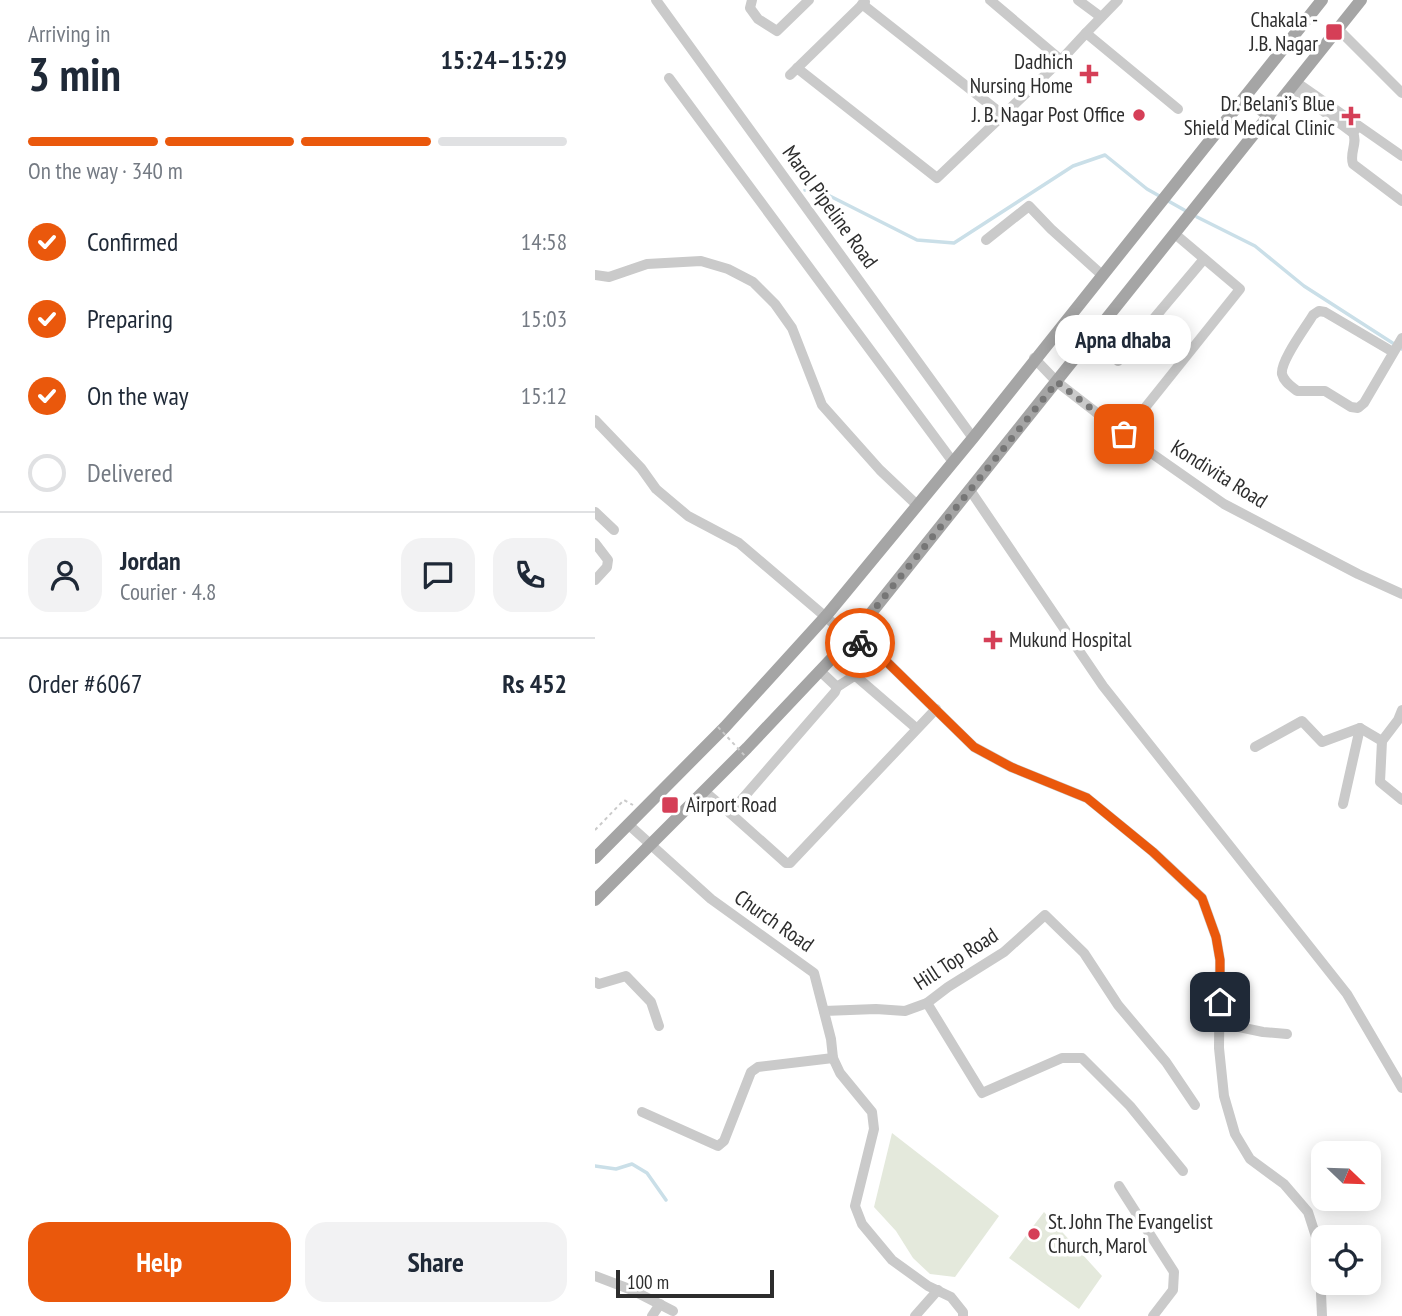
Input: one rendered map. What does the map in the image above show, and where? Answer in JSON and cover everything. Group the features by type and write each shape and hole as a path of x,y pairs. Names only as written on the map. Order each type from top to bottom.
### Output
{"main road":[{"path":"595,858 725,726 825,615 973,438 1034,358 1246,98 1322,0"},
{"path":"595,900 852,637 1361,0"},
{"path":"1246,98 1269,116"}],"street":[{"name":"Marol Pipeline Road","path":"656,0 973,438"},
{"path":"752,0 750,8 758,19 778,31 809,0"},
{"path":"990,0 1061,61"},
{"path":"1077,0 1101,17"},
{"path":"1003,115 865,2 793,71 937,178 1061,61 1118,0"},
{"path":"1338,29 1402,93"},
{"path":"1086,33 1178,109"},
{"path":"669,78 953,462"},
{"path":"1294,84 1356,129 1402,156"},
{"path":"1356,129 1351,155 1353,163 1402,201"},
{"path":"986,240 1029,206 1103,275"},
{"path":"1124,434 1240,289 1175,234"},
{"path":"1118,361 1204,259"},
{"path":"595,275 609,278 647,264 701,261 728,269 753,282 775,304 792,328 822,405 880,470 918,505"},
{"path":"1319,311 1399,344 1364,403 1358,408 1325,391 1297,391 1283,374 1284,362 1313,315 1319,311"},
{"name":"Kondivita Road","path":"1034,358 1057,382 1124,434 1224,504 1402,594"},
{"path":"595,420 641,468 656,489 688,516 739,542 777,577 888,663 974,747 1011,767 1087,798 1153,852 1202,898 1216,937 1220,960 1224,1096 1235,1134 1250,1159 1284,1184 1308,1212 1319,1246 1322,1316"},
{"path":"971,489 1103,686 1347,994 1402,1088"},
{"path":"595,512 614,530"},
{"path":"595,543 608,560 607,567 595,580"},
{"path":"820,671 837,687"},
{"path":"730,813 837,687 849,678 858,678 916,728"},
{"path":"704,791 786,863 790,863 936,709"},
{"path":"1402,710 1382,741 1380,782 1402,800"},
{"path":"1255,747 1302,721 1322,742 1360,729 1382,741"},
{"path":"1343,804 1360,729"},
{"name":"Church Road","path":"629,824 711,899 814,973 840,1073 872,1112 874,1129 855,1206 862,1224 892,1260 927,1286 951,1297 963,1312 963,1316"},
{"name":"Hill Top Road","path":"824,1011 905,1011 927,1003 1023,937 1045,915 1084,953 1118,1005 1166,1062 1195,1105"},
{"path":"595,982 607,983 626,975 651,1002 659,1026"},
{"path":"927,1003 982,1093 1062,1058 1082,1058 1130,1106 1183,1171"},
{"path":"1220,1023 1287,1034"},
{"path":"642,1112 718,1146 724,1142 751,1072 758,1068 834,1058"},
{"path":"1119,1186 1174,1272 1173,1290 1153,1316"},
{"path":"595,1276 632,1290 673,1311"},
{"path":"915,1316 937,1290"},
{"path":"652,1316 660,1304"}],"path":[{"path":"718,727 746,757"},
{"path":"595,830 624,800 644,809"}],"shaded area":[{"path":"892,1133 999,1216 955,1277 930,1274 913,1258 896,1231 874,1207"},
{"path":"1044,1212 1102,1276 1079,1309 1009,1258"}],"waterway":[{"path":"805,190 814,188 917,240 954,243 1073,166 1105,155 1147,189 1186,211"},
{"path":"1197,217 1255,246 1304,286 1402,349"},
{"path":"595,1166 616,1169 632,1164 647,1173 666,1200"}],"way so far":[{"path":"860,643 852,637 1057,382 1124,434"}],"place":[{"name":"Chakala - J.B. Nagar","path":"1334,32"},
{"name":"Dadhich Nursing Home","path":"1089,74"},
{"name":"J. B. Nagar Post Office","path":"1139,115"},
{"name":"Dr. Belani’s Blue Shield Medical Clinic","path":"1351,116"},
{"name":"Apna dhaba","path":"1124,434"},
{"name":"Mukund Hospital","path":"993,640"},
{"name":"Airport Road","path":"670,805"},
{"name":"St. John The Evangelist Church, Marol","path":"1034,1234"}],"route":[{"path":"860,643 888,663 974,747 1011,767 1087,798 1153,852 1202,898 1216,937 1220,960 1220,1002"}]}
